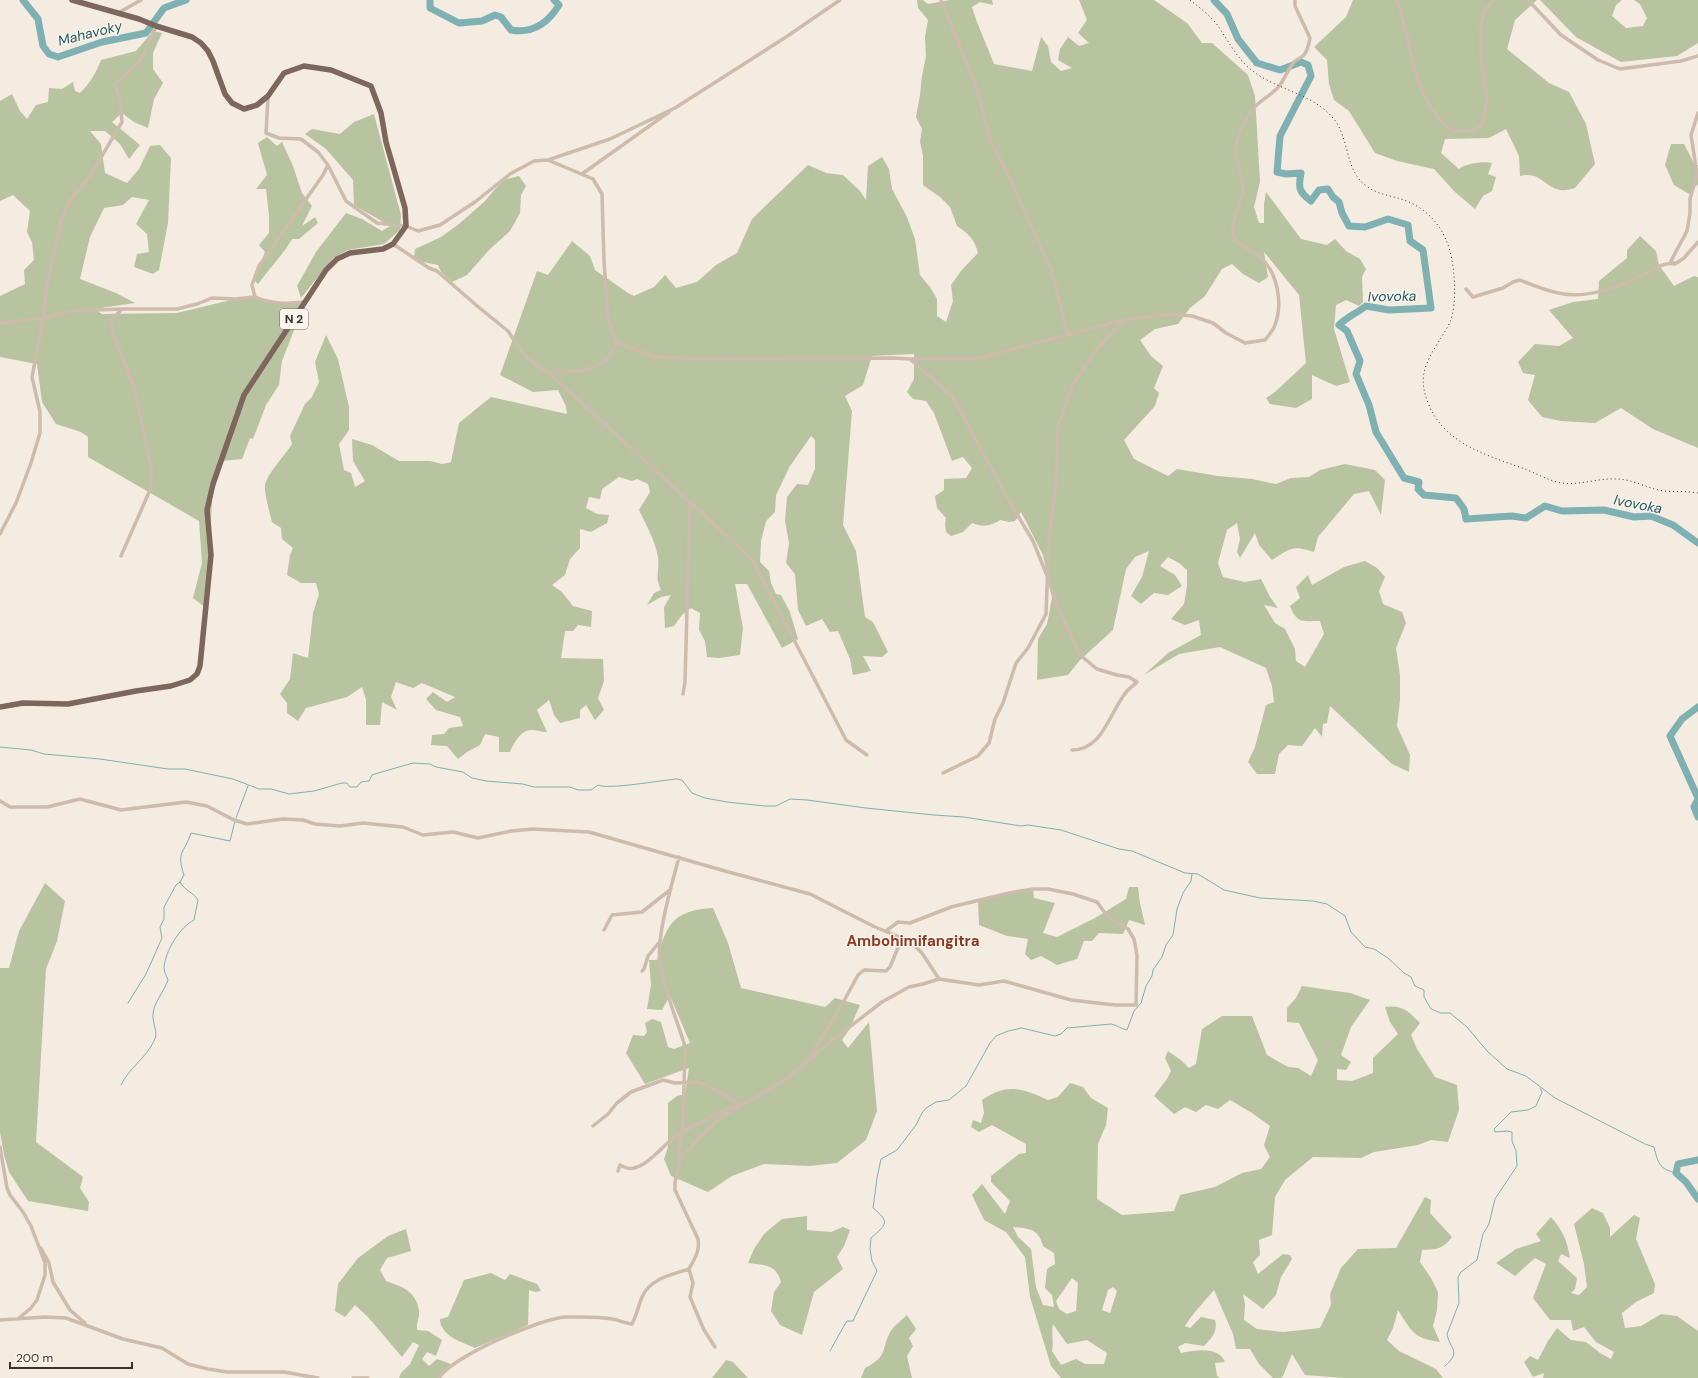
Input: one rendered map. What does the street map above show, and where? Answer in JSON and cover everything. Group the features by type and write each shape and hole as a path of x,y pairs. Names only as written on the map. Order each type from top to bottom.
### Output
{"main road":[{"path":"72,0 139,18 156,26 183,33 201,43 214,61 225,94 232,103 244,109 257,106 268,96 284,73 304,66 331,70 371,86 381,113 386,142 405,208 406,226 393,244"},
{"name":"N 2","path":"0,707 23,703 68,704 136,690 171,686 190,680 197,674 200,666 209,582 210,543 207,510 214,484 244,395 326,270 337,259 350,253 383,249 393,244"}],"street":[{"path":"118,13 141,0"},
{"path":"582,174 675,108 786,37 840,0"},
{"path":"941,0 978,89 991,143 1004,166 1051,269 1068,335"},
{"path":"616,342 654,357 699,359 975,358 1122,320 1170,314 1192,316 1212,323 1226,333 1245,343 1265,340 1275,327 1280,303 1273,276 1258,255 1241,247 1234,238 1233,226 1243,190 1237,166 1236,146 1240,130 1248,117 1259,103 1279,86 1294,62 1304,55 1310,38 1295,6 1295,0"},
{"path":"1397,0 1405,21 1414,71 1421,88 1432,112 1441,123 1452,131 1472,131 1482,125 1487,100 1480,60 1481,24 1484,12 1494,0"},
{"path":"1528,0 1561,35 1598,60 1620,69 1681,61 1698,56"},
{"path":"0,534 16,503 31,463 40,432 40,412 32,377 43,318 47,286 61,221 69,202 90,176 122,122 120,100 116,84 143,56 156,26"},
{"path":"268,96 266,133 279,138 300,139 318,152 328,165 346,201 377,223 406,226 418,231 440,225 475,202 510,174 534,161 548,160 610,139 675,108"},
{"path":"1675,264 1671,261 1686,231 1690,213 1690,199 1696,174 1691,135 1698,113"},
{"path":"548,160 593,179 602,194 604,261 608,319 616,342 613,352 602,364 579,372 548,372"},
{"path":"255,297 252,285 259,266 320,180 328,165"},
{"path":"1466,289 1473,297 1503,288 1520,280 1564,294 1582,295 1616,286 1641,276 1667,262 1675,264 1684,258 1698,242"},
{"path":"393,244 429,268 438,270 476,305 508,331 524,355 540,368 548,372 752,559 846,740 867,755"},
{"path":"0,324 43,318 69,311 176,309 197,304 212,298 235,300 255,297 268,302 285,304 305,302"},
{"path":"121,556 150,490 152,472 134,387 112,331 112,320 122,309"},
{"path":"943,773 978,756 988,743 995,719 1003,703 1016,663 1028,648 1046,614 1049,538 1056,482 1058,426 1073,384 1098,348 1122,320"},
{"path":"910,359 952,396 1012,506 1033,541 1058,608 1080,655 1097,669 1117,676 1129,677 1137,682 1124,695 1112,717 1096,740 1088,747 1079,750 1072,750"},
{"path":"683,694 685,682 690,502"},
{"path":"0,801 10,807 47,807 80,799 121,810 186,802 207,806 235,820 248,824 284,819 303,820 314,824 340,826 363,823 403,827 423,835 453,832 478,838 533,829 589,832 810,894 914,945 922,953 939,979"},
{"path":"439,1378 453,1366 476,1351 522,1329 550,1320 565,1317 603,1318 632,1324 636,1317 642,1296 649,1287 668,1274 688,1268 695,1259 699,1247 698,1239 675,1190 675,1182 680,1161 679,1152 682,1133 685,1082 684,1043 660,962 661,940 679,857"},
{"path":"680,1161 696,1141 721,1117 787,1079 855,1021 882,1002 909,987 939,979 979,984 1004,981 1071,1000 1115,1005 1136,1005 1136,951 1134,939 1128,929 1108,917 1097,902 1073,894 1048,889 1027,890 951,906 910,923 898,922 886,931"},
{"path":"604,930 612,915 642,912 671,890"},
{"path":"806,1062 839,1010 858,975 864,970 886,971 890,967 902,938"},
{"path":"642,971 648,956 661,940"},
{"path":"593,1126 631,1092 663,1080 675,1083 698,1082 742,1105"},
{"path":"618,1171 620,1165 628,1169 633,1169 646,1162 663,1146 682,1133 729,1108 742,1105"},
{"path":"0,1147 7,1188 10,1195 24,1212 45,1263 45,1276 37,1300 32,1308 18,1319"},
{"path":"35,1236 50,1262 53,1282 70,1310 88,1325"},
{"path":"688,1268 693,1284 690,1297 704,1330 715,1347"},
{"path":"0,1320 45,1317 66,1318 123,1339 162,1348 188,1364 208,1369 228,1372 284,1372 318,1378"},
{"path":"353,1378 368,1378"}],"green space":[{"path":"917,0 923,0 928,4 950,0 992,0 993,5 980,2 972,7 994,64 1032,71 1041,37 1048,46 1051,62 1061,71 1072,68 1058,60 1060,49 1068,37 1079,46 1089,43 1078,33 1087,20 1079,0 1154,0 1187,23 1202,43 1212,43 1248,75 1255,96 1260,182 1254,207 1259,223 1264,223 1264,204 1266,192 1301,239 1327,245 1335,239 1346,251 1360,259 1366,269 1362,277 1363,302 1359,306 1346,300 1336,305 1334,329 1350,382 1336,386 1312,375 1312,399 1296,408 1270,404 1266,398 1275,392 1306,363 1299,295 1264,252 1268,277 1259,283 1243,274 1232,264 1222,269 1205,296 1190,308 1178,324 1155,329 1140,340 1151,356 1163,366 1154,388 1159,393 1155,406 1124,440 1134,459 1168,476 1177,469 1218,476 1252,479 1276,484 1291,478 1309,477 1320,470 1345,464 1375,470 1385,480 1381,515 1369,491 1354,494 1318,537 1314,552 1296,548 1288,550 1272,560 1259,545 1255,533 1240,558 1237,552 1240,539 1237,523 1227,530 1218,563 1223,577 1245,582 1261,579 1270,597 1278,608 1264,605 1275,623 1285,629 1295,649 1296,661 1305,667 1324,634 1320,621 1305,621 1298,619 1295,616 1290,606 1300,598 1296,587 1308,575 1312,585 1344,567 1365,561 1377,568 1385,577 1379,591 1383,604 1402,612 1406,623 1396,648 1400,675 1400,700 1397,726 1410,755 1409,772 1392,764 1330,706 1327,723 1323,724 1322,737 1315,728 1302,746 1288,745 1279,754 1275,774 1257,774 1248,762 1255,747 1266,705 1274,702 1272,686 1266,668 1220,647 1179,654 1144,675 1168,653 1201,635 1199,620 1185,625 1171,619 1184,604 1187,586 1187,570 1179,563 1168,557 1160,566 1175,575 1182,586 1168,595 1154,593 1141,604 1131,596 1142,577 1149,551 1135,557 1126,569 1113,630 1080,660 1068,675 1037,680 1038,639 1047,624 1052,598 1043,555 1021,512 1015,521 1009,522 1000,520 986,526 972,523 963,532 951,536 946,532 946,518 937,508 935,496 944,490 944,479 966,478 972,468 963,457 952,461 934,413 926,401 913,399 907,392 914,379 914,354 872,356 863,385 845,396 852,411 843,525 856,551 865,617 873,622 888,652 882,657 863,656 871,671 853,675 850,659 838,631 830,632 822,619 806,626 798,610 795,574 786,563 789,543 785,521 787,497 797,484 808,485 815,469 815,440 811,436 790,466 776,495 775,512 766,521 761,541 760,562 769,571 771,583 776,594 781,595 790,612 798,639 782,648 747,584 735,584 743,628 740,655 719,658 707,657 705,641 699,630 700,613 691,608 682,615 674,626 665,628 664,607 671,595 661,597 647,605 654,593 661,590 658,581 657,551 639,510 650,492 648,484 637,479 632,481 619,477 602,489 600,499 589,497 586,508 597,514 609,515 607,523 591,532 580,529 580,548 570,559 565,575 552,585 562,592 573,606 592,611 591,627 578,625 573,631 565,631 561,658 603,659 604,681 598,698 604,710 595,720 586,705 580,710 580,718 560,723 554,715 549,700 537,710 547,732 531,730 524,732 515,742 510,752 499,752 499,737 485,734 480,745 458,759 447,746 431,745 432,735 444,734 449,728 463,726 460,717 436,710 426,699 433,692 447,702 455,697 422,683 413,688 396,682 391,697 397,710 382,702 380,725 366,725 366,699 362,687 347,697 306,708 298,721 287,713 287,703 280,694 290,679 293,653 308,658 313,613 319,594 316,583 301,583 287,575 290,555 293,548 282,539 281,528 272,522 266,498 265,485 266,480 292,444 290,436 305,404 312,397 319,382 315,362 326,335 338,359 349,407 349,430 339,444 344,470 351,473 355,487 365,481 353,461 352,439 372,445 399,461 430,461 442,464 451,462 459,423 491,397 567,414 566,406 558,390 533,392 500,375 537,271 548,275 572,241 590,256 595,270 634,296 654,287 665,275 676,288 697,282 716,265 737,253 752,219 808,165 826,173 843,175 860,191 866,200 868,166 882,157 889,169 892,189 907,217 915,239 920,275 930,287 937,299 937,316 946,322 953,301 951,285 961,271 978,253 975,244 970,237 957,226 950,207 940,197 923,185 923,156 920,142 922,129 916,117 926,56 925,37 928,20 918,8"},
{"path":"1353,0 1537,0 1515,20 1507,49 1549,83 1569,92 1586,124 1595,164 1575,188 1560,190 1554,188 1537,177 1527,175 1520,176 1519,156 1506,129 1489,138 1445,139 1441,153 1459,169 1466,165 1475,163 1492,163 1488,174 1496,177 1492,191 1483,196 1475,209 1455,192 1434,169 1397,161 1375,153 1349,111 1334,100 1329,84 1327,60 1314,47 1346,17"},
{"path":"1540,0 1622,0 1616,5 1612,16 1626,28 1643,26 1647,18 1640,4 1634,0 1698,0 1698,43 1677,56 1621,62 1576,37"},
{"path":"153,31 162,33 153,53 153,69 163,83 154,99 148,128 134,122 122,113 112,122 140,145 129,159 120,144 105,131 90,131 101,144 105,173 127,183 139,169 150,146 160,145 171,158 168,223 159,270 153,274 134,267 137,254 149,252 147,234 136,224 149,200 132,197 123,205 104,208 90,237 80,279 116,293 135,303 94,309 102,314 177,313 235,299 255,297 285,304 305,302 282,361 279,385 266,405 253,439 250,438 242,459 221,461 213,484 206,608 193,598 202,563 199,521 88,457 88,437 81,432 56,424 42,402 37,364 0,357 0,296 25,284 24,270 34,260 32,242 27,232 30,211 13,195 0,201 0,101 12,94 20,111 27,119 36,105 48,102 49,88 62,89 73,82 75,91 80,93 87,86 101,60 136,51"},
{"path":"374,114 401,215 400,230 384,244 348,250 333,258 301,298 297,286 316,252 346,213 362,219 382,231 390,226 354,205 353,180 326,149 305,134 312,129 340,134 354,122"},
{"path":"267,137 277,146 282,142 293,166 302,193 312,206 302,226 315,217 318,223 299,239 292,239 258,284 254,280 265,252 259,245 269,233 269,215 266,189 256,189 267,175 258,143"},
{"path":"1671,144 1684,144 1695,165 1698,165 1698,184 1689,194 1674,185 1665,165"},
{"path":"519,176 526,186 521,195 520,213 510,231 489,250 467,275 452,282 441,272 438,265 423,262 414,257 415,249 441,237 459,224 484,202 503,180"},
{"path":"1640,236 1656,251 1659,265 1674,286 1694,276 1698,277 1698,448 1653,429 1621,408 1595,423 1561,421 1542,417 1528,400 1535,375 1523,373 1518,362 1535,344 1559,346 1573,338 1549,310 1573,302 1598,299 1599,281 1627,258 1627,250"},
{"path":"45,883 65,901 57,941 46,969 36,1142 83,1177 80,1188 89,1202 88,1211 28,1201 9,1172 0,1132 0,968 9,968 19,931"},
{"path":"1129,887 1138,887 1145,925 1129,920 1123,934 1099,933 1092,941 1084,941 1077,959 1057,965 1041,956 1031,960 1025,954 1028,939 1007,936 979,925 978,900 1033,889 1034,898 1055,903 1043,933 1057,937 1095,918 1126,899"},
{"path":"713,908 728,943 741,988 825,1007 835,998 860,1005 849,1030 842,1040 848,1048 869,1022 877,1111 866,1140 837,1163 809,1166 764,1164 732,1176 708,1192 671,1176 664,1159 668,1147 668,1103 677,1096 685,1094 689,1068 645,1084 626,1053 633,1035 644,1036 647,1032 645,1023 652,1019 661,1022 668,1047 674,1049 690,1043 670,996 662,1010 647,1009 651,985 649,960 657,960 664,937 668,928 674,921 689,912"},
{"path":"1302,986 1350,993 1370,1000 1351,1027 1341,1055 1351,1062 1346,1070 1337,1069 1337,1080 1352,1081 1373,1073 1373,1058 1398,1034 1390,1022 1385,1007 1401,1008 1408,1012 1420,1023 1411,1035 1417,1049 1435,1077 1457,1085 1459,1110 1448,1142 1431,1140 1418,1145 1374,1152 1361,1158 1313,1157 1285,1180 1275,1197 1272,1235 1259,1240 1260,1255 1253,1262 1258,1274 1283,1254 1290,1255 1292,1259 1281,1277 1276,1295 1263,1309 1243,1294 1245,1304 1244,1320 1257,1329 1283,1332 1320,1328 1331,1305 1330,1294 1341,1268 1358,1249 1396,1248 1425,1197 1431,1200 1430,1213 1452,1237 1442,1247 1422,1250 1420,1262 1431,1278 1438,1292 1437,1310 1433,1326 1440,1342 1424,1338 1414,1333 1398,1310 1393,1328 1387,1340 1399,1351 1436,1369 1443,1378 1345,1378 1305,1375 1292,1354 1283,1376 1281,1378 1273,1378 1259,1364 1250,1349 1236,1349 1233,1334 1214,1290 1185,1326 1190,1328 1201,1317 1215,1320 1216,1328 1212,1337 1204,1346 1185,1343 1178,1347 1181,1353 1206,1350 1218,1353 1225,1362 1215,1363 1217,1376 1220,1378 1061,1378 1051,1366 1030,1297 1025,1257 1006,1232 984,1220 972,1195 982,1184 1005,1214 1010,1201 991,1182 991,1176 1019,1154 1026,1153 1026,1144 992,1125 979,1132 971,1127 973,1120 981,1123 984,1113 982,1100 999,1091 1015,1089 1022,1090 1048,1100 1058,1097 1070,1083 1083,1087 1091,1098 1108,1108 1106,1125 1098,1144 1097,1199 1122,1215 1174,1211 1180,1195 1215,1187 1242,1173 1261,1169 1270,1157 1264,1145 1270,1126 1230,1100 1218,1109 1206,1105 1196,1112 1185,1107 1174,1114 1154,1096 1171,1071 1165,1058 1168,1051 1189,1068 1196,1064 1202,1029 1222,1016 1252,1016 1267,1055 1288,1067 1298,1068 1311,1076 1318,1060 1299,1023 1287,1022 1287,1008 1296,998","holes":["1013,1227 1032,1230 1041,1240 1043,1246 1054,1253 1055,1264 1047,1269 1045,1288 1052,1295 1054,1307 1043,1305 1036,1287 1031,1249 1018,1237","1072,1278 1078,1283 1076,1311 1067,1314 1059,1309 1056,1301","1113,1287 1117,1291 1110,1313 1102,1310 1108,1290","1053,1324 1067,1344 1087,1340 1107,1353 1104,1364 1085,1364 1076,1359 1061,1365 1052,1351"]},
{"path":"1592,1208 1603,1213 1610,1228 1610,1237 1634,1215 1640,1218 1636,1239 1655,1284 1654,1293 1636,1302 1622,1313 1625,1328 1641,1326 1661,1314 1677,1316 1698,1331 1698,1378 1543,1378 1544,1373 1533,1377 1524,1362 1530,1356 1538,1360 1557,1328 1571,1340 1586,1342 1600,1353 1611,1359 1614,1352 1596,1342 1584,1327 1573,1331 1571,1320 1550,1320 1533,1298 1546,1264 1535,1258 1515,1276 1496,1263 1516,1249 1541,1241 1536,1234 1551,1217 1564,1236 1570,1258 1561,1254 1558,1261 1577,1278 1575,1289 1571,1293 1579,1295 1587,1287 1584,1264 1574,1224"},
{"path":"807,1216 807,1230 831,1232 843,1227 850,1230 844,1246 837,1257 843,1269 814,1292 802,1335 780,1325 771,1311 774,1292 781,1282 776,1272 769,1266 748,1263 754,1249 764,1234 782,1219"},
{"path":"406,1229 411,1251 387,1258 380,1270 386,1281 398,1285 412,1294 419,1311 417,1330 428,1331 442,1340 436,1356 427,1352 422,1359 429,1366 437,1359 451,1364 441,1373 438,1378 399,1378 401,1373 410,1364 419,1345 413,1342 402,1357 368,1317 355,1305 345,1317 335,1311 338,1284 358,1258 388,1236"},
{"path":"491,1273 505,1280 510,1274 537,1284 541,1291 535,1292 529,1290 528,1325 475,1348 458,1341 448,1334 441,1325 440,1319 448,1317 464,1280"},
{"path":"907,1315 916,1329 909,1338 913,1346 907,1356 912,1378 861,1378 865,1368 882,1355 886,1341 893,1328"},
{"path":"726,1360 733,1362 748,1378 712,1378"}],"waterway":[{"name":"Mahavoky","path":"23,0 38,19 43,46 49,54 58,57 102,42 146,33 164,8 186,0"},
{"name":"Mahavoky","path":"430,0 430,8 459,23 482,21 495,15 501,17 511,30 519,31 533,29 545,22 559,5 554,0"},
{"name":"Ivovoka","path":"1214,0 1227,14 1238,39 1257,63 1280,70 1301,62 1308,65 1311,76 1280,136 1277,172 1286,174 1301,173 1300,189 1311,201 1319,190 1328,189 1333,197 1339,202 1342,213 1349,226 1365,227 1388,219 1408,225 1410,241 1423,250 1431,308 1389,310 1366,306 1339,325 1347,331 1360,361 1356,374 1369,405 1376,432 1404,478 1419,482 1418,489 1424,495 1456,498 1464,509 1466,519 1512,516 1526,518 1545,506 1562,511 1604,510 1634,517 1651,516 1673,525 1698,543"},
{"name":"Ivovoka","path":"1698,707 1682,719 1670,736 1698,798"},
{"path":"0,747 31,750 44,754 100,759 168,769 185,769 233,779 259,789 271,789 289,794 314,791 342,783 347,783 350,787 357,787 361,782 369,781 372,775 413,763 430,764 436,767 463,772 472,778 486,781 523,784 534,787 570,787 578,790 591,790 598,785 623,786 677,779 682,780 692,793 705,798 727,802 776,806 790,799 807,800 866,808 964,817 1021,826 1028,825 1061,830 1119,849 1132,851 1185,873 1198,874 1224,890 1260,898 1313,901 1327,904 1345,916 1351,932 1365,947 1374,949 1388,958 1404,973 1411,977 1415,986 1424,990 1424,997 1431,1009 1441,1013 1450,1013 1467,1027 1487,1051 1507,1069 1526,1076 1555,1098 1645,1144 1654,1147 1660,1164 1666,1170 1676,1173"},
{"path":"236,818 248,786"},
{"name":"Ivovoka","path":"1698,799 1694,807 1698,817"},
{"path":"128,1003 146,974 162,938 160,927 164,919 164,907 176,885 180,882 184,875 181,857 191,833 230,841 235,821"},
{"path":"830,1351 847,1321 853,1321 877,1271 872,1261 870,1249 871,1238 883,1226 884,1223 882,1217 873,1208 881,1159 897,1150 916,1125 926,1108 936,1102 949,1100 966,1086 990,1043 996,1036 1008,1031 1022,1028 1055,1036 1061,1034 1067,1028 1111,1024 1127,1030 1134,1011 1141,1003 1153,970 1162,957 1166,945 1173,935 1177,909 1183,893 1191,881 1192,874"},
{"path":"121,1085 128,1073 147,1053 154,1041 156,1031 153,1014 155,1005 168,980 164,968 167,954 174,940 184,928 194,920 198,900 180,882"},
{"path":"1445,1366 1454,1354 1454,1350 1447,1334 1459,1303 1458,1277 1461,1272 1477,1260 1483,1234 1489,1224 1495,1199 1517,1166 1516,1151 1512,1141 1512,1132 1495,1132 1494,1129 1511,1112 1528,1110 1536,1106 1542,1092 1540,1088"},
{"name":"Ivovoka","path":"1698,1160 1678,1164 1676,1173 1686,1182 1698,1199"}],"railway":[{"path":"1190,0 1215,22 1237,55 1254,72 1263,78 1316,103 1333,118 1342,135 1350,162 1358,178 1365,185 1378,192 1401,199 1422,209 1434,220 1443,233 1452,258 1455,293 1454,304 1450,322 1432,352 1424,372 1423,381 1427,400 1434,415 1443,427 1454,437 1479,452 1557,482 1571,484 1609,479 1622,479 1664,491 1698,493"}],"district":[{"name":"Ambohimifangitra","path":"913,941"}]}
